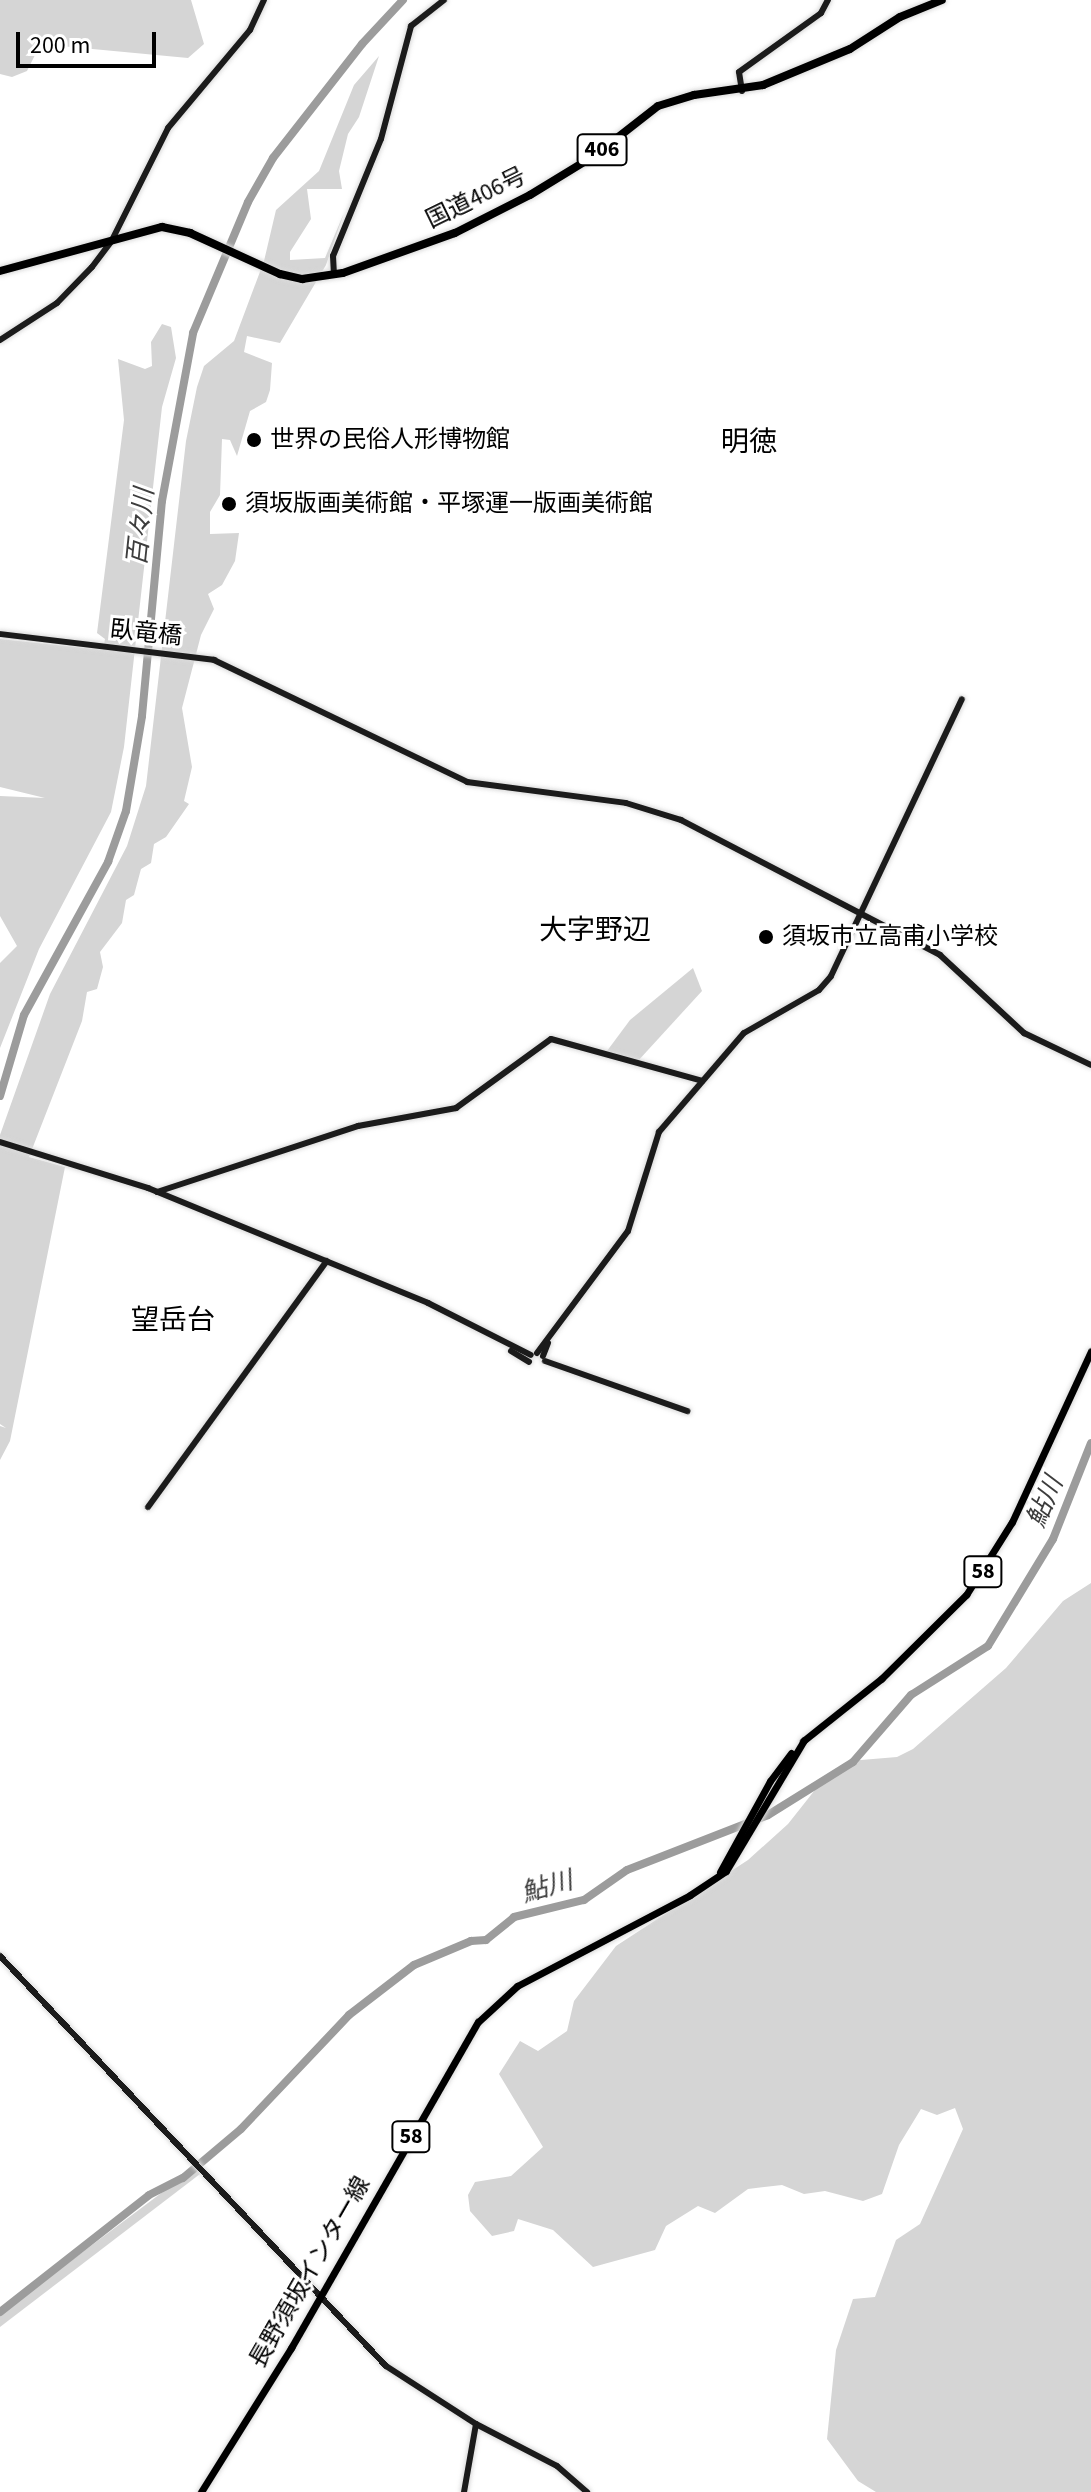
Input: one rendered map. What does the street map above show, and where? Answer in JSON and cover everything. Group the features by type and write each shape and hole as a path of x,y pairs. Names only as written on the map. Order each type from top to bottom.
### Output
{"highway":[{"name":"国道406号","path":"0,271 162,227 204,240 256,265 302,279 334,275 421,246 506,207 594,156 658,106 694,95 742,91 829,59 900,17 942,0"}],"main road":[{"name":"長野須坂インター線","path":"716,1878 782,1762 804,1740 881,1679 984,1571 1091,1351"},
{"name":"長野須坂インター線","path":"201,2492 321,2296 464,2042 495,2003 716,1878 735,1861 804,1740"}],"street":[{"path":"0,340 57,303 112,240 168,128 250,30 264,0"},
{"path":"334,275 333,256 381,139 411,26 444,0"},
{"path":"742,91 739,72 821,13 828,0"},
{"name":"臥竜橋","path":"0,634 195,656 280,688 467,782 626,803 681,820 961,969 1024,1033 1091,1065"},
{"path":"538,1359 549,1339 620,1244 640,1203 659,1132 744,1033 819,990 863,916 962,699"},
{"path":"157,1192 358,1126 456,1108 551,1039 702,1081"},
{"path":"0,1142 98,1168 452,1314 492,1338 538,1359 687,1411"},
{"path":"148,1507 327,1261"},
{"path":"0,1956 386,2366 476,2424 557,2466 587,2492"},
{"path":"464,2492 476,2424"}],"shaded area":[{"path":"0,0 191,0 204,44 188,58 50,45 38,49 27,71 12,77 0,74"},
{"path":"379,56 359,117 348,134 339,171 342,189 307,189 311,219 290,252 290,260 325,258 344,213 326,265 280,343 247,336 244,352 272,363 270,390 266,402 250,411 237,456 230,440 222,439 220,495 210,512 210,534 239,533 235,561 222,585 208,594 214,609 201,635 182,708 192,767 184,801 189,804 166,837 154,844 151,863 141,869 134,895 126,900 122,923 100,952 103,967 97,989 87,992 82,1021 29,1157 65,1167 10,1441 0,1460 0,1426 6,1428 0,1424 0,1135 50,994 127,846 146,786 186,441 197,387 204,366 234,341 264,261 276,210 319,171 354,85"},
{"path":"162,324 171,327 176,358 162,407 124,747 111,812 39,949 0,1048 0,963 17,946 0,916 0,796 45,798 0,787 0,639 103,650 105,639 97,633 124,420 118,359 145,369 152,366 151,342"},
{"path":"693,968 702,991 637,1062 607,1051 630,1020"},
{"path":"1091,1583 1091,2492 876,2492 858,2481 827,2439 836,2350 853,2299 875,2297 896,2240 920,2224 963,2129 955,2108 937,2115 921,2109 899,2145 882,2194 863,2201 825,2191 804,2194 782,2185 748,2189 715,2213 698,2206 666,2226 655,2250 593,2267 553,2230 518,2219 514,2231 492,2236 470,2211 468,2195 475,2182 511,2176 543,2147 499,2074 520,2041 538,2051 567,2031 574,2001 616,1946 748,1860 788,1824 826,1776 849,1761 897,1757 913,1749 1006,1668 1063,1601"},
{"path":"196,2167 200,2174 0,2327 0,2314"}],"waterway":[{"name":"百々川","path":"0,1096 24,1015 108,862 126,811 142,716 162,501 193,333 248,202 273,158 362,44 403,0"},
{"name":"鮎川","path":"0,2312 149,2195 183,2178 241,2129 349,2015 414,1965 471,1941 486,1940 514,1917 584,1900 627,1870 768,1815 853,1762 911,1695 988,1646 1053,1539 1091,1443"}],"place":[{"name":"世界の民俗人形博物館","path":"254,440"},
{"name":"須坂版画美術館・平塚運一版画美術館","path":"229,504"},
{"name":"須坂市立高甫小学校","path":"766,937"}],"district":[{"name":"明徳","path":"749,442"},
{"name":"大字野辺","path":"595,930"},
{"name":"望岳台","path":"173,1320"}]}
